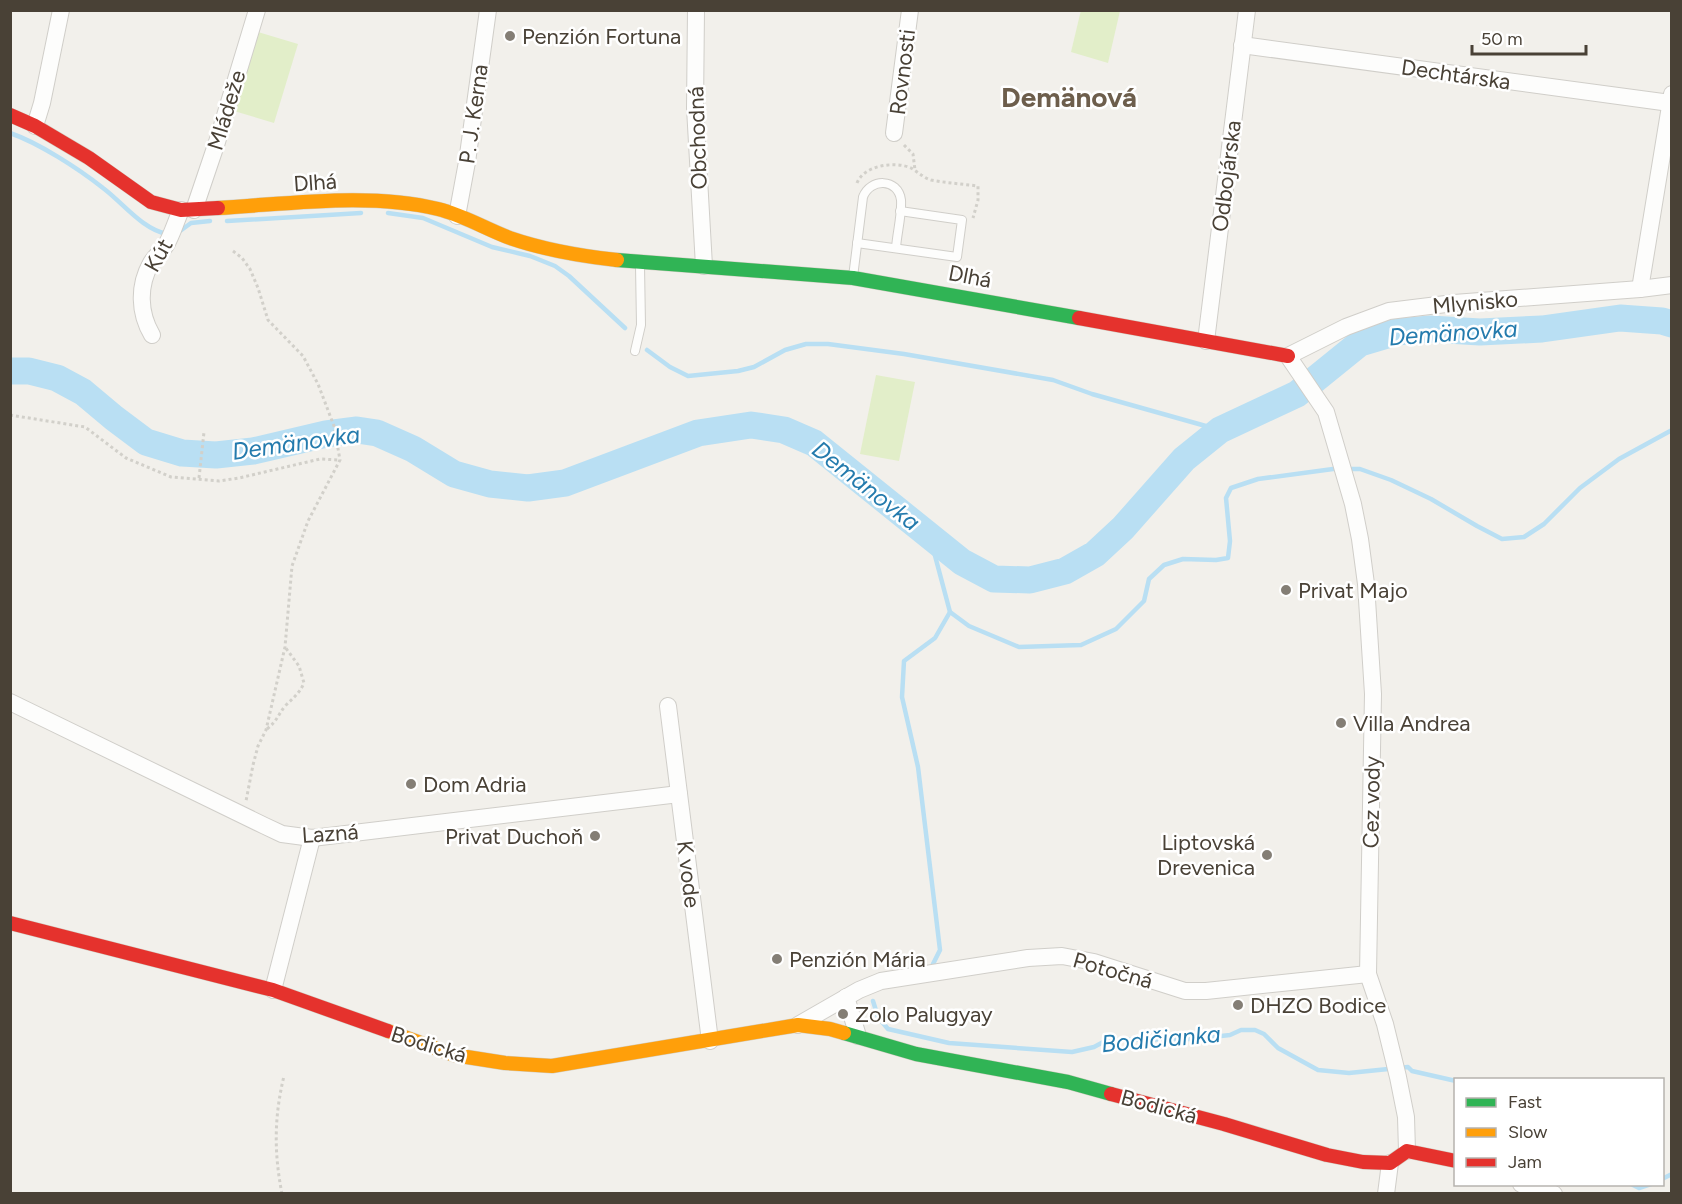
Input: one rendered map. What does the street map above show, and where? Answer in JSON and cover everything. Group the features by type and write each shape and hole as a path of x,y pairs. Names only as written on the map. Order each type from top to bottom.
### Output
{"street":[{"path":"35,126 62,10"},
{"name":"Mládeže","path":"188,210 217,142 257,10"},
{"name":"P. J. Kerna","path":"457,216 467,162 488,10"},
{"name":"Obchodná","path":"696,10 696,130 704,266"},
{"name":"Rovnosti","path":"894,133 910,10"},
{"name":"Odbojárska","path":"1206,341 1247,10"},
{"name":"Dechtárska","path":"1242,45 1671,99"},
{"path":"1640,290 1671,99"},
{"name":"Dlhá","path":"10,116 35,126 90,158 151,202 188,210 386,200 430,206 510,237 565,254 640,263 853,278 1288,356"},
{"name":"Kút","path":"152,335 142,312 144,280 151,263 188,210"},
{"name":"Mlynisko","path":"1288,356 1346,327 1389,311 1454,303 1640,290 1671,285"},
{"name":"Cez vody","path":"1288,356 1326,412 1357,519 1360,539 1372,671 1368,974 1398,1077 1406,1117 1407,1151"},
{"name":"Lazná","path":"10,702 282,834 294,837 312,838 679,794"},
{"name":"K vode","path":"668,706 710,1041"},
{"path":"273,990 312,838"},
{"name":"Bodická","path":"10,923 273,990 454,1055 505,1063 552,1066 798,1025 817,1026 937,1058 1068,1082 1224,1124 1327,1155 1363,1162 1390,1163"},
{"name":"Potočná","path":"798,1025 846,997 881,981 1049,956 1072,956 1185,991 1206,991 1368,974"},
{"path":"846,997 858,1036"},
{"path":"1386,1194 1390,1163 1407,1151 1454,1161"},
{"path":"1525,1186 1554,1194"}],"lane":[{"path":"853,278 863,197 869,187 885,183 895,187 900,196 896,248"},
{"path":"857,243 957,257 962,220 900,211"},
{"path":"634,351 641,325 640,263"}],"path":[{"path":"894,133 894,137 913,154 915,171"},
{"path":"855,187 859,178 866,171 901,166 928,179 978,186 978,200 973,222 962,220"},
{"path":"233,251 250,269 268,320 303,356 318,384 334,426 340,460 308,521 292,567 285,647 266,730 258,746 253,765 243,815"},
{"path":"10,415 85,427 126,458 171,477 219,481 320,459 340,460"},
{"path":"199,479 204,432"},
{"path":"266,730 278,720 283,709 299,694 304,684 299,666 285,647"},
{"path":"282,1194 278,1173 276,1107 284,1076"}],"green space":[{"path":"1081,10 1120,11 1108,63 1071,52"},
{"path":"258,32 298,44 274,123 234,111"},
{"path":"876,375 915,382 899,461 860,454"}],"waterway":[{"path":"10,133 33,143 71,165 103,188 149,227 167,234"},
{"path":"227,221 361,213"},
{"path":"388,213 423,218 492,247 530,256 555,266 625,328"},
{"path":"180,231 191,223 210,221"},
{"name":"Demänovka","path":"10,371 29,371 57,378 83,392 146,442 182,453 216,455 253,451 326,434 357,430 377,433 413,449 454,474 490,484 528,488 565,483 698,433 751,425 784,430 814,443 962,562 994,579 1030,580 1065,571 1095,554 1123,528 1184,459 1220,430 1297,394 1360,343 1397,332 1430,329 1480,332 1542,329 1620,318 1662,321 1672,324"},
{"path":"647,350 670,367 688,376 738,371 754,367 785,350 806,344 828,344 904,354 1053,380 1092,394 1220,430"},
{"path":"950,612 969,626 1019,647 1081,645 1116,629 1144,601 1149,579 1164,565 1183,559 1228,558 1230,541 1226,498 1231,488 1258,479 1333,469 1360,469 1391,480 1431,499 1502,539 1524,537 1544,524 1580,488 1619,459 1672,430"},
{"name":"Bodičianka","path":"930,537 950,612 935,638 904,661 902,697 918,767 940,950 933,964"},
{"name":"Bodičianka","path":"873,1001 878,1017 888,1029 949,1043 1072,1052 1094,1047 1107,1040 1194,1039 1230,1035 1241,1030 1255,1030 1264,1034 1278,1048 1318,1070 1349,1073 1408,1067 1412,1071 1454,1081"},
{"name":"Bodičianka","path":"1664,1178 1672,1174"},
{"name":"Bodičianka","path":"1635,1186 1639,1188 1645,1186"}],"traffic: fast":[{"path":"617,260 853,278 1079,318"},
{"path":"844,1033 916,1054 1068,1082 1111,1094"}],"traffic: slow":[{"path":"218,208 357,200 412,204 438,209 465,218 510,238 536,246 617,260"},
{"path":"388,1031 454,1055 505,1063 552,1066 798,1025 844,1033"}],"traffic: jam":[{"path":"10,115 35,126 89,158 151,202 181,210 218,208"},
{"path":"1079,318 1288,356"},
{"path":"10,923 273,990 388,1031"},
{"path":"1111,1094 1224,1124 1327,1155 1363,1162 1390,1163 1407,1151 1454,1161"}],"place":[{"name":"Penzión Fortuna","path":"510,36"},
{"name":"Privat Majo","path":"1286,590"},
{"name":"Villa Andrea","path":"1341,723"},
{"name":"Dom Adria","path":"411,784"},
{"name":"Privat Duchoň","path":"595,836"},
{"name":"Liptovská Drevenica","path":"1267,855"},
{"name":"Penzión Mária","path":"777,959"},
{"name":"DHZO Bodice","path":"1238,1005"},
{"name":"Zolo Palugyay","path":"843,1014"}],"district":[{"name":"Demänová","path":"1069,97"}]}
